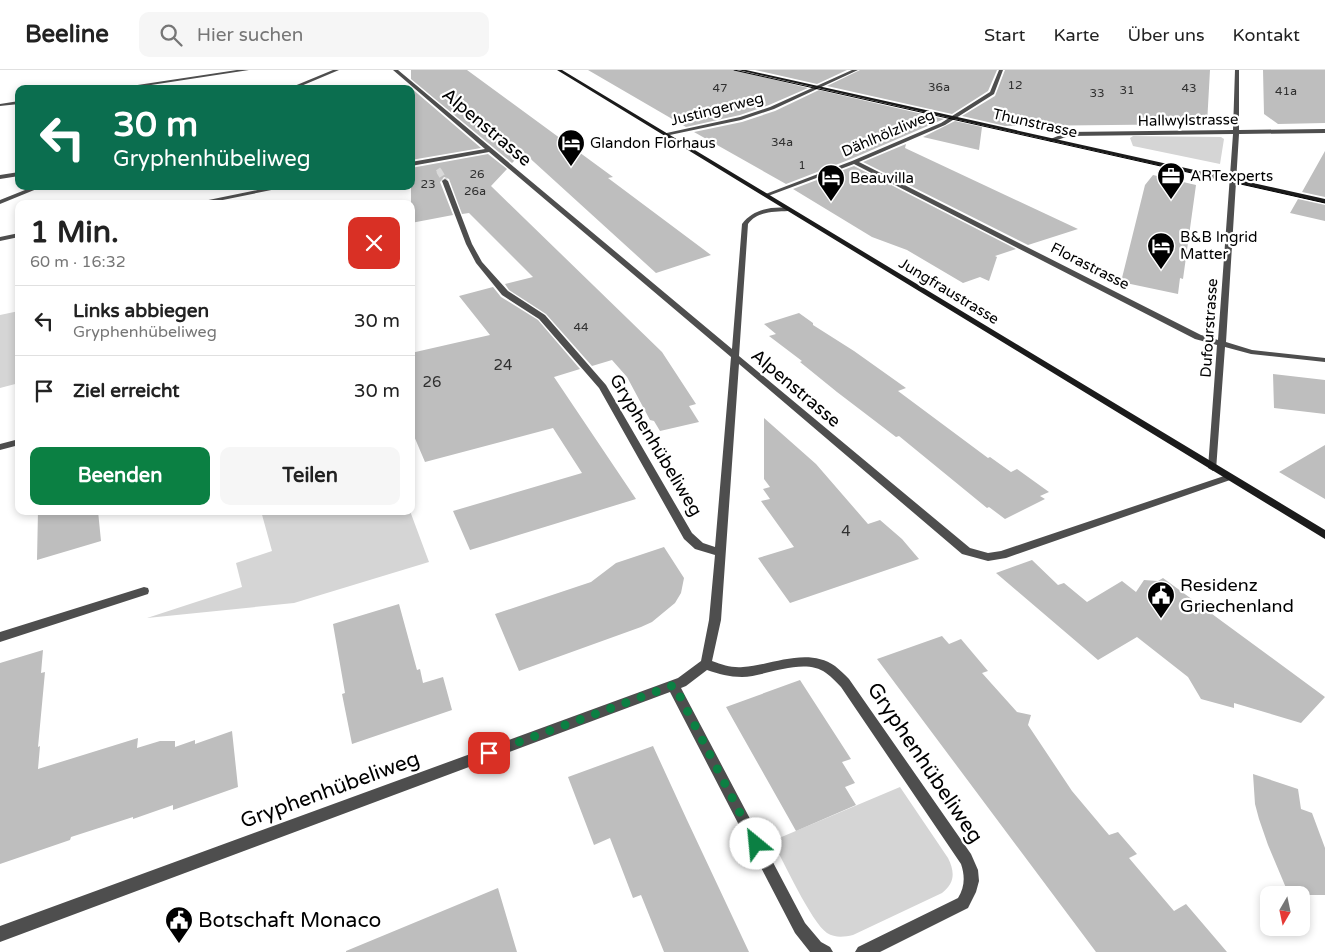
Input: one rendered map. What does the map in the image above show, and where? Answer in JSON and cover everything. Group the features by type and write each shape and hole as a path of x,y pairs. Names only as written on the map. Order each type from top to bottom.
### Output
{"street":[{"path":"206,70 208,75"},
{"path":"140,85 247,70"},
{"path":"299,85 337,70"},
{"name":"Alpenstrasse","path":"395,70 413,85"},
{"name":"Jungfraustrasse","path":"559,70 1325,536"},
{"name":"Thunstrasse","path":"740,70 1325,201"},
{"name":"Justingerweg","path":"665,134 744,117 775,107 856,70"},
{"name":"Dählhölzliweg","path":"766,195 854,162 955,118 992,93 1001,70"},
{"name":"Dufourstrasse","path":"1213,468 1236,132 1237,70"},
{"name":"Alpenstrasse","path":"415,87 958,546 988,557 1002,555 1230,478"},
{"path":"0,105 15,103"},
{"name":"Hallwylstrasse","path":"1052,140 1068,134 1325,132"},
{"path":"415,164 432,163 489,150"},
{"name":"Florastrasse","path":"854,162 1198,337 1250,352 1325,360"},
{"path":"0,177 15,175"},
{"name":"Gryphenhübeliweg","path":"445,181 466,238 478,263 505,293 542,317 603,387 688,536 699,546 720,553"},
{"path":"0,202 31,190"},
{"path":"213,200 267,190"},
{"name":"Gryphenhübeliweg","path":"0,934 682,682 706,664 715,620 745,224 748,218 758,213 788,209"},
{"path":"0,239 15,236"},
{"path":"0,447 15,443"},
{"path":"0,637 144,591"},
{"name":"Gryphenhübeliweg","path":"706,664 726,672 744,673 802,661 820,664 836,672 966,858 972,880 967,897 963,902 863,952"},
{"path":"674,685 800,928 811,943 826,952"}],"shaded area":[{"path":"1133,136 1221,137 1224,139 1220,164 1133,146 1130,138"},
{"path":"15,312 15,384 0,388 0,315"},
{"path":"262,515 411,515 429,562 294,603 147,618 242,587 236,563 272,551"},
{"path":"900,787 948,858 953,873 951,881 942,893 853,935 840,937 830,935 820,927 813,917 772,841"}],"building":[{"path":"411,70 467,70 613,177 608,178 711,255 656,273 523,152 512,163 411,79"},
{"path":"588,70 736,70 808,88 740,115 686,127"},
{"path":"755,70 847,70 817,84"},
{"path":"860,70 997,70 988,91 952,114 827,86"},
{"path":"1005,70 1210,70 1207,124 1005,126 962,116 995,96"},
{"path":"1263,70 1325,70 1325,123 1278,124 1264,114"},
{"path":"819,90 944,119 851,159 786,184 694,132 742,122 775,111"},
{"path":"415,91 481,148 415,159"},
{"path":"955,121 982,127 979,150 923,137"},
{"path":"906,144 905,148 1078,229 1028,245 863,162"},
{"path":"1325,151 1325,197 1302,192"},
{"path":"488,154 507,169 491,186 662,352 696,404 689,406 699,422 660,431 654,421 650,420 627,377 612,360 592,366 546,314 509,290 505,284 533,277 469,213 462,214 449,179 444,177 440,182 453,215 415,222 415,200 411,200 411,190 415,190 415,167"},
{"path":"854,166 1016,249 995,256 997,257 989,281 980,277 963,283 907,250 872,237 793,189"},
{"path":"1153,175 1196,185 1183,279 1180,278 1178,294 1121,282 1145,185"},
{"path":"1298,199 1325,205 1325,221 1290,213"},
{"path":"493,287 501,297 538,320 580,369 554,377 636,499 470,550 453,511 582,473 553,428 425,462 415,438 415,352 490,335 459,296"},
{"path":"799,313 813,323 813,325 906,388 898,391 988,458 990,457 1011,472 1017,469 1049,492 1040,496 1045,499 1005,519 989,507 987,508 899,436 896,437 837,392 800,362 802,361 769,336 776,334 764,324"},
{"path":"1273,374 1325,380 1325,414 1274,408"},
{"path":"764,418 816,464 868,524 880,520 902,539 919,559 790,603 758,558 794,547 761,501 770,499 763,489 770,487 764,479"},
{"path":"1325,445 1325,499 1279,472"},
{"path":"38,515 98,515 101,541 37,560"},
{"path":"664,547 684,578 681,593 675,603 652,622 641,627 519,671 495,614 591,582 616,563"},
{"path":"1032,560 1058,585 1064,583 1087,602 1122,581 1136,592 1144,580 1158,581 1163,578 1325,697 1301,723 1234,703 1234,708 1201,699 1188,677 1137,637 1098,660 996,573"},
{"path":"399,604 417,670 420,669 423,683 443,677 452,710 352,744 342,694 345,693 333,624"},
{"path":"942,636 949,644 961,639 988,671 982,673 1017,712 1031,715 1028,725 1072,791 1109,835 1118,832 1137,854 1129,858 1174,911 1186,904 1227,952 1096,952 877,659"},
{"path":"43,650 41,673 45,672 38,747 40,746 38,769 138,738 137,748 160,741 175,741 175,747 195,740 195,744 232,731 238,787 173,810 173,805 71,837 70,840 0,864 0,663"},
{"path":"800,680 851,759 842,762 855,783 845,787 856,805 796,831 726,707"},
{"path":"653,746 749,952 664,952 641,895 633,898 610,838 594,845 568,777"},
{"path":"1253,774 1298,789 1301,809 1312,813 1325,848 1325,895 1310,895 1310,886 1285,886 1268,845 1255,804"},
{"path":"498,888 517,952 346,952 346,951"}],"tunnel":[{"path":"439,171 445,181"}],"tram line":[{"path":"734,70 1325,203"}],"place":[{"name":"Glandon Florhaus","path":"571,167"},
{"name":"ARTexperts","path":"1171,200"},
{"name":"Beauvilla","path":"831,202"},
{"name":"B&B Ingrid Matter","path":"1161,270"},
{"name":"Residenz Griechenland","path":"1161,619"},
{"name":"Botschaft Monaco","path":"179,944"}],"route":[{"path":"489,753 674,685 756,844"}]}
